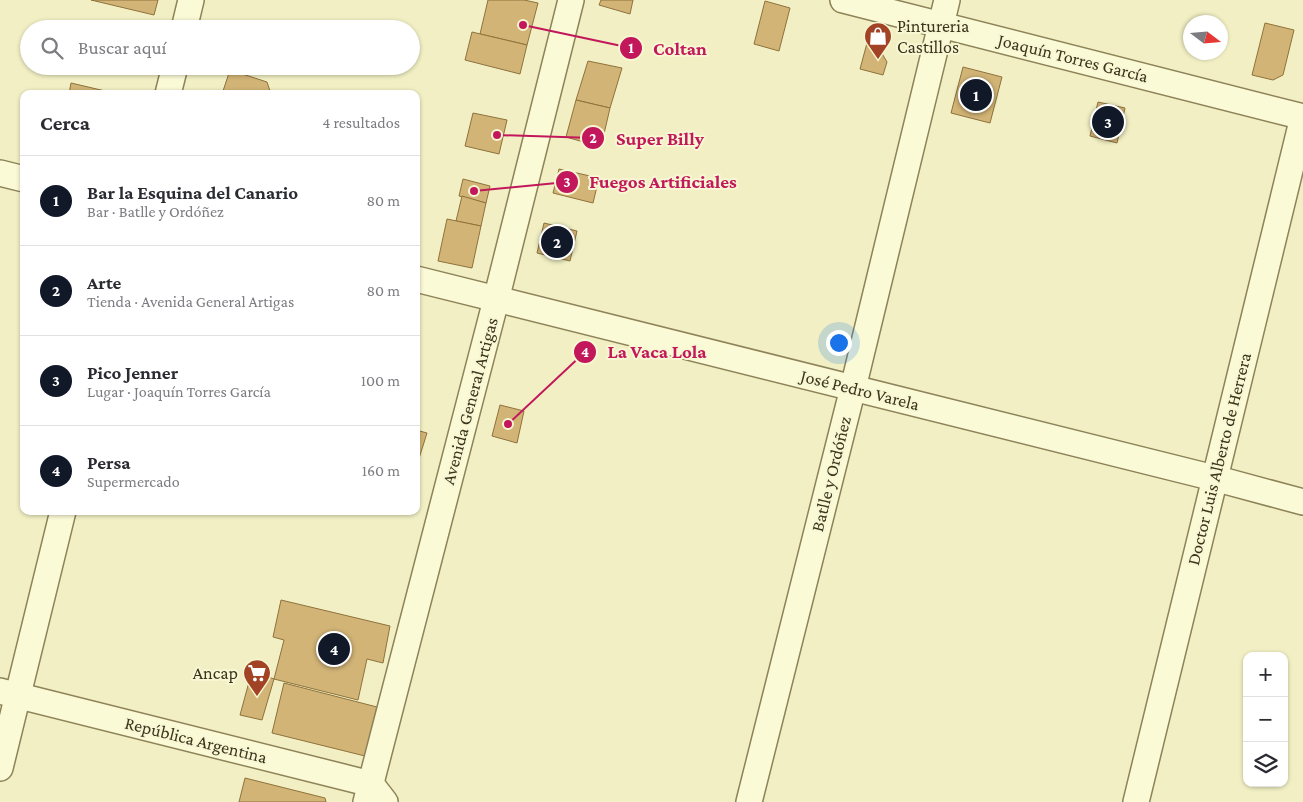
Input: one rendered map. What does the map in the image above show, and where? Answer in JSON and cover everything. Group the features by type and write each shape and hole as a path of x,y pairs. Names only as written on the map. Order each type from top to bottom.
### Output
{"street":[{"path":"186,20 191,0"},
{"name":"Avenida General Artigas","path":"374,796 571,0"},
{"name":"Joaquín Torres García","path":"843,0 1303,117"},
{"name":"Batlle y Ordóñez","path":"749,802 948,0"},
{"path":"169,90 173,75"},
{"name":"Doctor Luis Alberto de Herrera","path":"1136,802 1303,117"},
{"path":"0,173 20,178"},
{"name":"José Pedro Varela","path":"420,280 1214,478 1303,502"},
{"path":"0,768 9,693 62,515"},
{"name":"República Argentina","path":"9,693 374,796"}],"building":[{"path":"91,0 158,0 154,15"},
{"path":"488,0 524,0 538,3 527,45 480,34"},
{"path":"601,0 633,0 630,14 599,5"},
{"path":"765,1 790,8 779,51 754,44"},
{"path":"1265,23 1294,30 1283,75 1273,80 1252,75"},
{"path":"472,32 527,45 520,74 465,60"},
{"path":"867,43 877,45 887,62 883,75 860,69"},
{"path":"588,61 622,68 610,108 576,100"},
{"path":"963,67 1002,77 990,123 951,113"},
{"path":"228,75 245,75 267,82 270,90 223,90"},
{"path":"71,83 101,90 70,90"},
{"path":"576,100 610,108 601,147 566,137"},
{"path":"1098,102 1125,108 1117,143 1090,136"},
{"path":"473,113 507,120 499,154 465,146"},
{"path":"559,169 599,178 593,203 553,193"},
{"path":"463,179 490,186 486,203 459,196"},
{"path":"462,196 486,203 481,226 456,221"},
{"path":"447,219 481,226 472,268 438,261"},
{"path":"544,223 577,231 570,261 537,253"},
{"path":"500,405 524,411 517,443 492,436"},
{"path":"420,431 427,433 420,455"},
{"path":"281,600 390,626 383,663 367,659 358,700 274,679 284,640 273,637"},
{"name":"Ancap","path":"252,671 274,679 262,720 240,715"},
{"path":"284,683 377,707 365,756 272,733"},
{"path":"245,778 325,798 326,802 239,802"}],"place":[{"name":"Coltan","path":"523,25"},
{"name":"Pintureria Castillos","path":"878,60"},
{"name":"Bar la Esquina del Canario","path":"976,95"},
{"name":"Pico Jenner","path":"1108,122"},
{"name":"Super Billy","path":"497,135"},
{"name":"Fuegos Artificiales","path":"474,191"},
{"name":"Arte","path":"557,242"},
{"name":"La Vaca Lola","path":"508,424"},
{"name":"Persa","path":"334,649"},
{"name":"Ancap","path":"257,697"}]}
